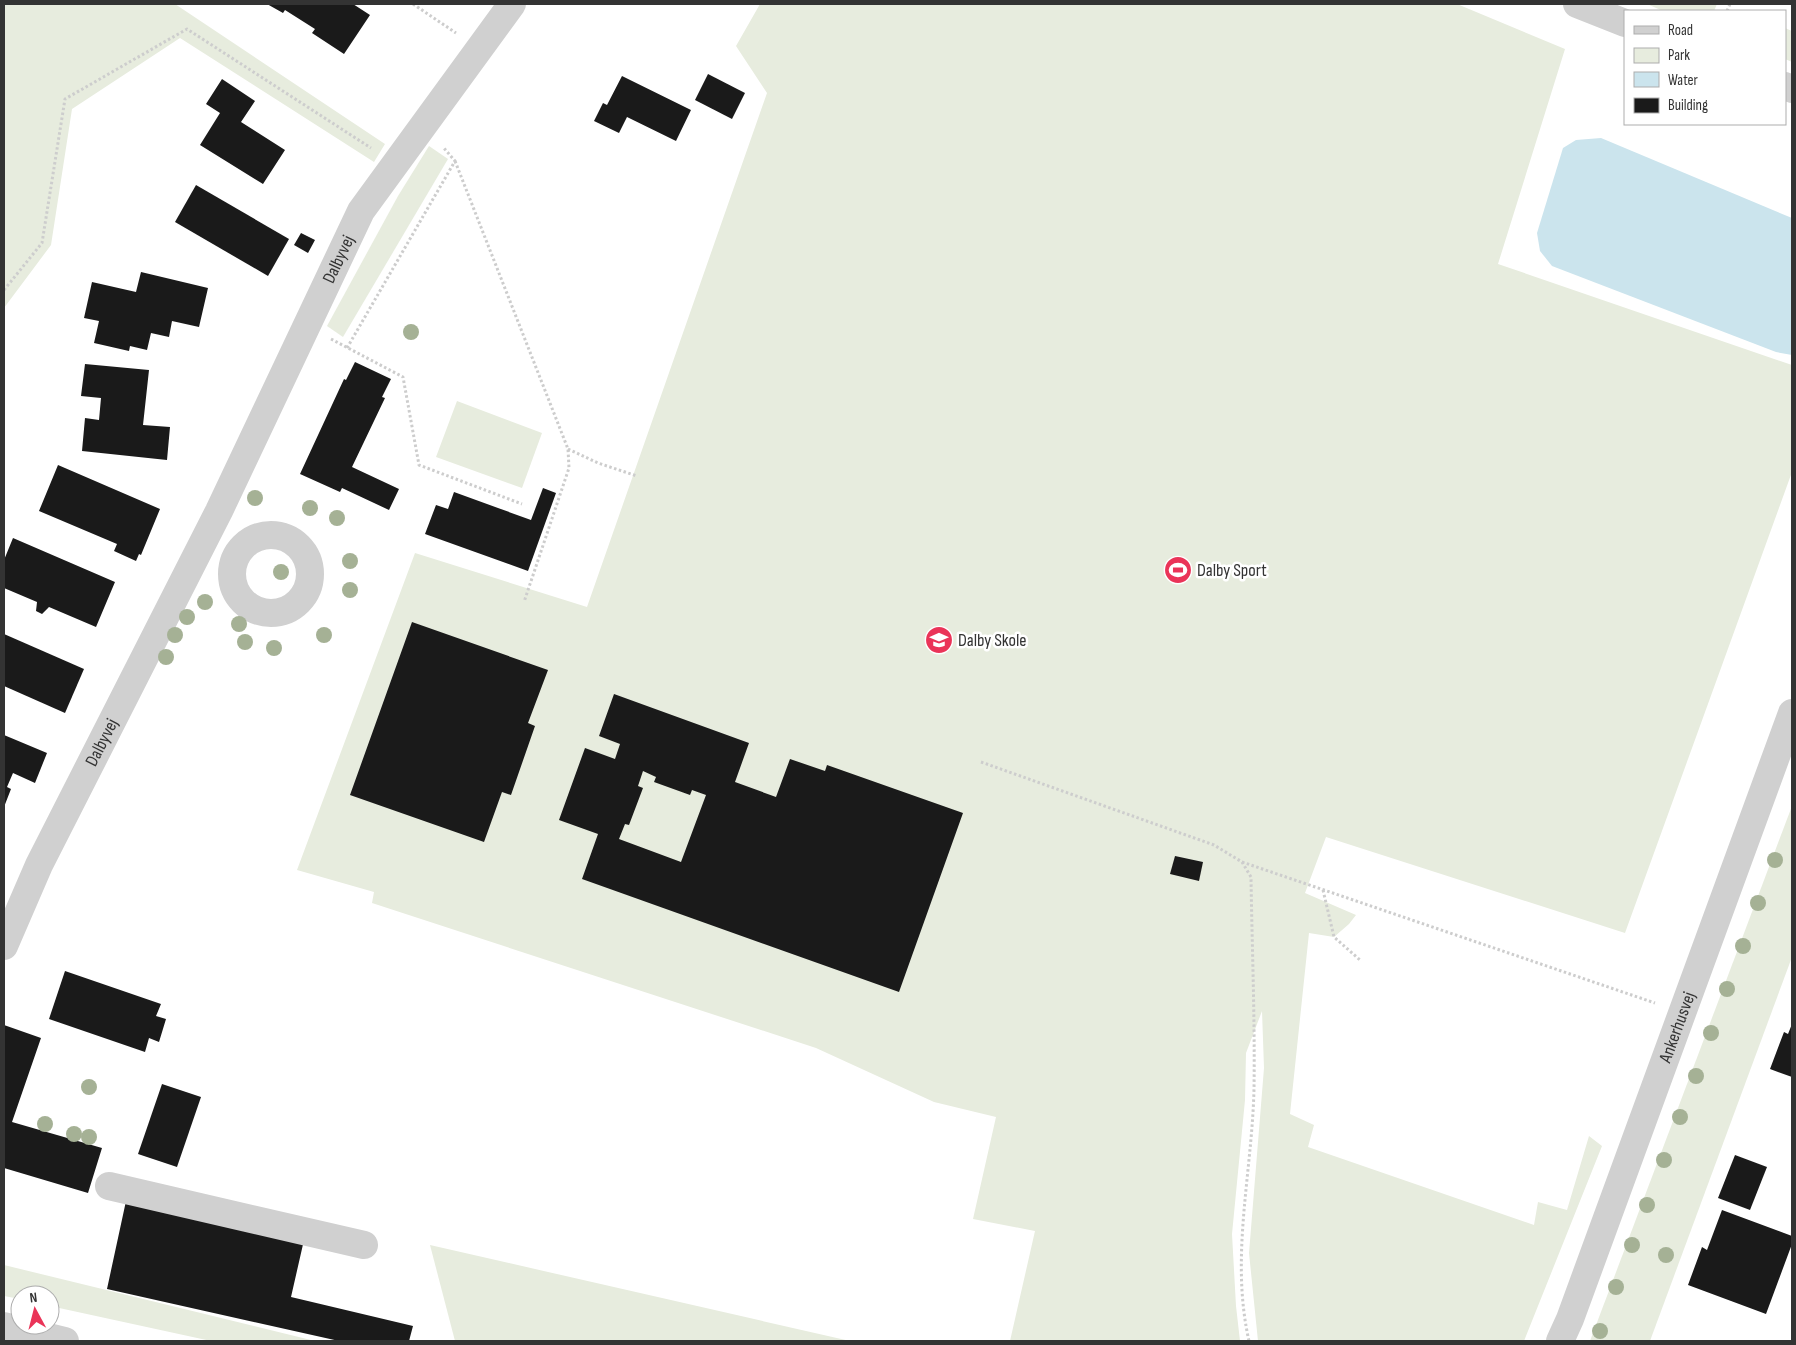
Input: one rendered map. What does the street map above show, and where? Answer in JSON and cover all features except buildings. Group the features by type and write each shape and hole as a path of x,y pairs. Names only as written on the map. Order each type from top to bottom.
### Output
{"street":[{"name":"Dalbyvej","path":"4,946 39,865 205,540 360,211 512,4"},
{"path":"1577,4 1624,23"},
{"path":"205,540 236,556"},
{"name":"Ankerhusvej","path":"1560,1341 1570,1319 1792,713"},
{"path":"109,1186 364,1245"},
{"path":"4,1326 65,1341"}],"path":[{"path":"413,4 479,49"},
{"path":"4,290 42,243 65,99 187,29 396,164"},
{"path":"421,128 438,142 455,161 568,449 569,468 524,602"},
{"path":"347,348 455,161"},
{"path":"306,326 403,377 419,465 522,504"},
{"path":"568,449 598,463 637,476"},
{"path":"981,762 1214,845 1242,862 1683,1012"},
{"path":"1242,862 1251,877 1254,1090 1240,1252 1243,1313 1249,1341"},
{"path":"1323,889 1334,937 1360,960"}],"green space":[{"path":"4,4 175,4 385,144 374,162 180,38 72,109 51,245 4,308"},
{"name":"Dalby Sport","path":"760,4 1457,4 1565,49 1498,264 1792,365 1792,472 1625,933 1326,837 1305,893 1356,915 1334,937 1309,933 1290,1114 1314,1125 1308,1147 1534,1225 1538,1202 1567,1210 1589,1136 1602,1146 1524,1341 1258,1341 1249,1253 1264,1068 1262,1011 1246,1053 1245,1100 1232,1234 1240,1341 1010,1341 1035,1231 973,1219 996,1117 934,1102 816,1048 372,903 374,892 297,870 415,553 587,607 767,93 736,46"},
{"path":"1647,4 1717,4 1714,10 1661,10"},
{"path":"1786,28 1792,31 1792,62 1786,59"},
{"path":"429,146 448,159 343,337 327,326 398,196"},
{"path":"457,401 542,433 522,488 436,457"},
{"path":"1792,806 1792,957 1650,1341 1590,1341"},
{"path":"430,1245 850,1341 455,1341"},
{"path":"4,1265 315,1341 211,1341 60,1308 60,1285 10,1285 10,1297 4,1296"}],"water":[{"path":"1601,138 1792,218 1792,355 1776,352 1552,266 1540,251 1537,233 1563,148 1576,140"}],"place":[{"name":"Dalby Sport","path":"1178,570"},
{"name":"Dalby Skole","path":"939,640"}]}
